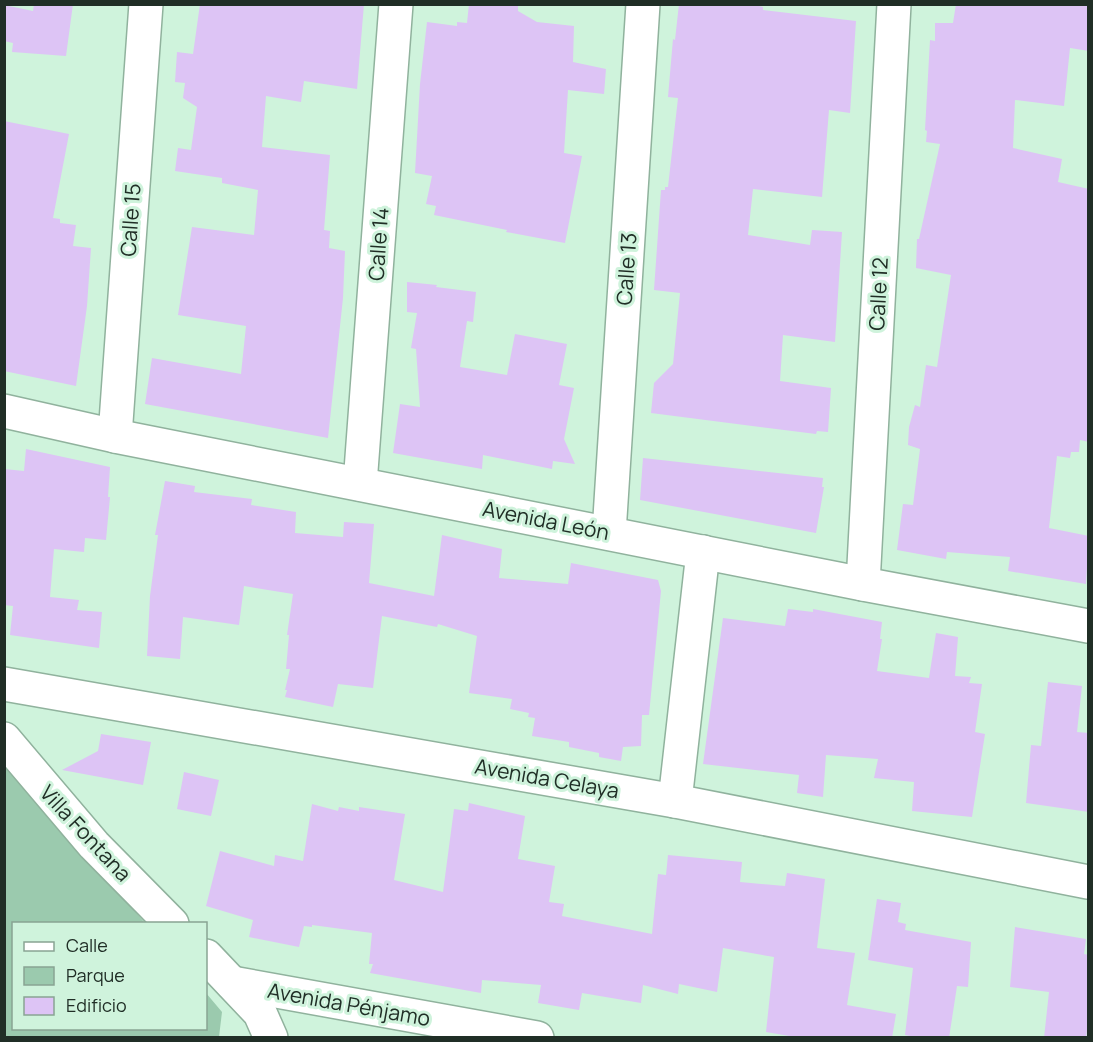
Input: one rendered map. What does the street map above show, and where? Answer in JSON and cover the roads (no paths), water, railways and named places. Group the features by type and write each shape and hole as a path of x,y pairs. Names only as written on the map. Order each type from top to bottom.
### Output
{"street":[{"name":"Calle 15","path":"115,436 146,4"},
{"name":"Calle 14","path":"360,484 396,4"},
{"name":"Calle 13","path":"609,532 643,4"},
{"name":"Calle 12","path":"863,584 894,4"},
{"name":"Avenida León","path":"4,411 115,436 1089,627"},
{"path":"675,801 703,552"},
{"name":"Avenida Celaya","path":"4,684 675,801 1089,882"},
{"name":"Villa Fontana","path":"4,739 94,845 170,922"},
{"path":"207,957 232,982 263,1029"},
{"name":"Avenida Pénjamo","path":"232,982 537,1038"}]}
